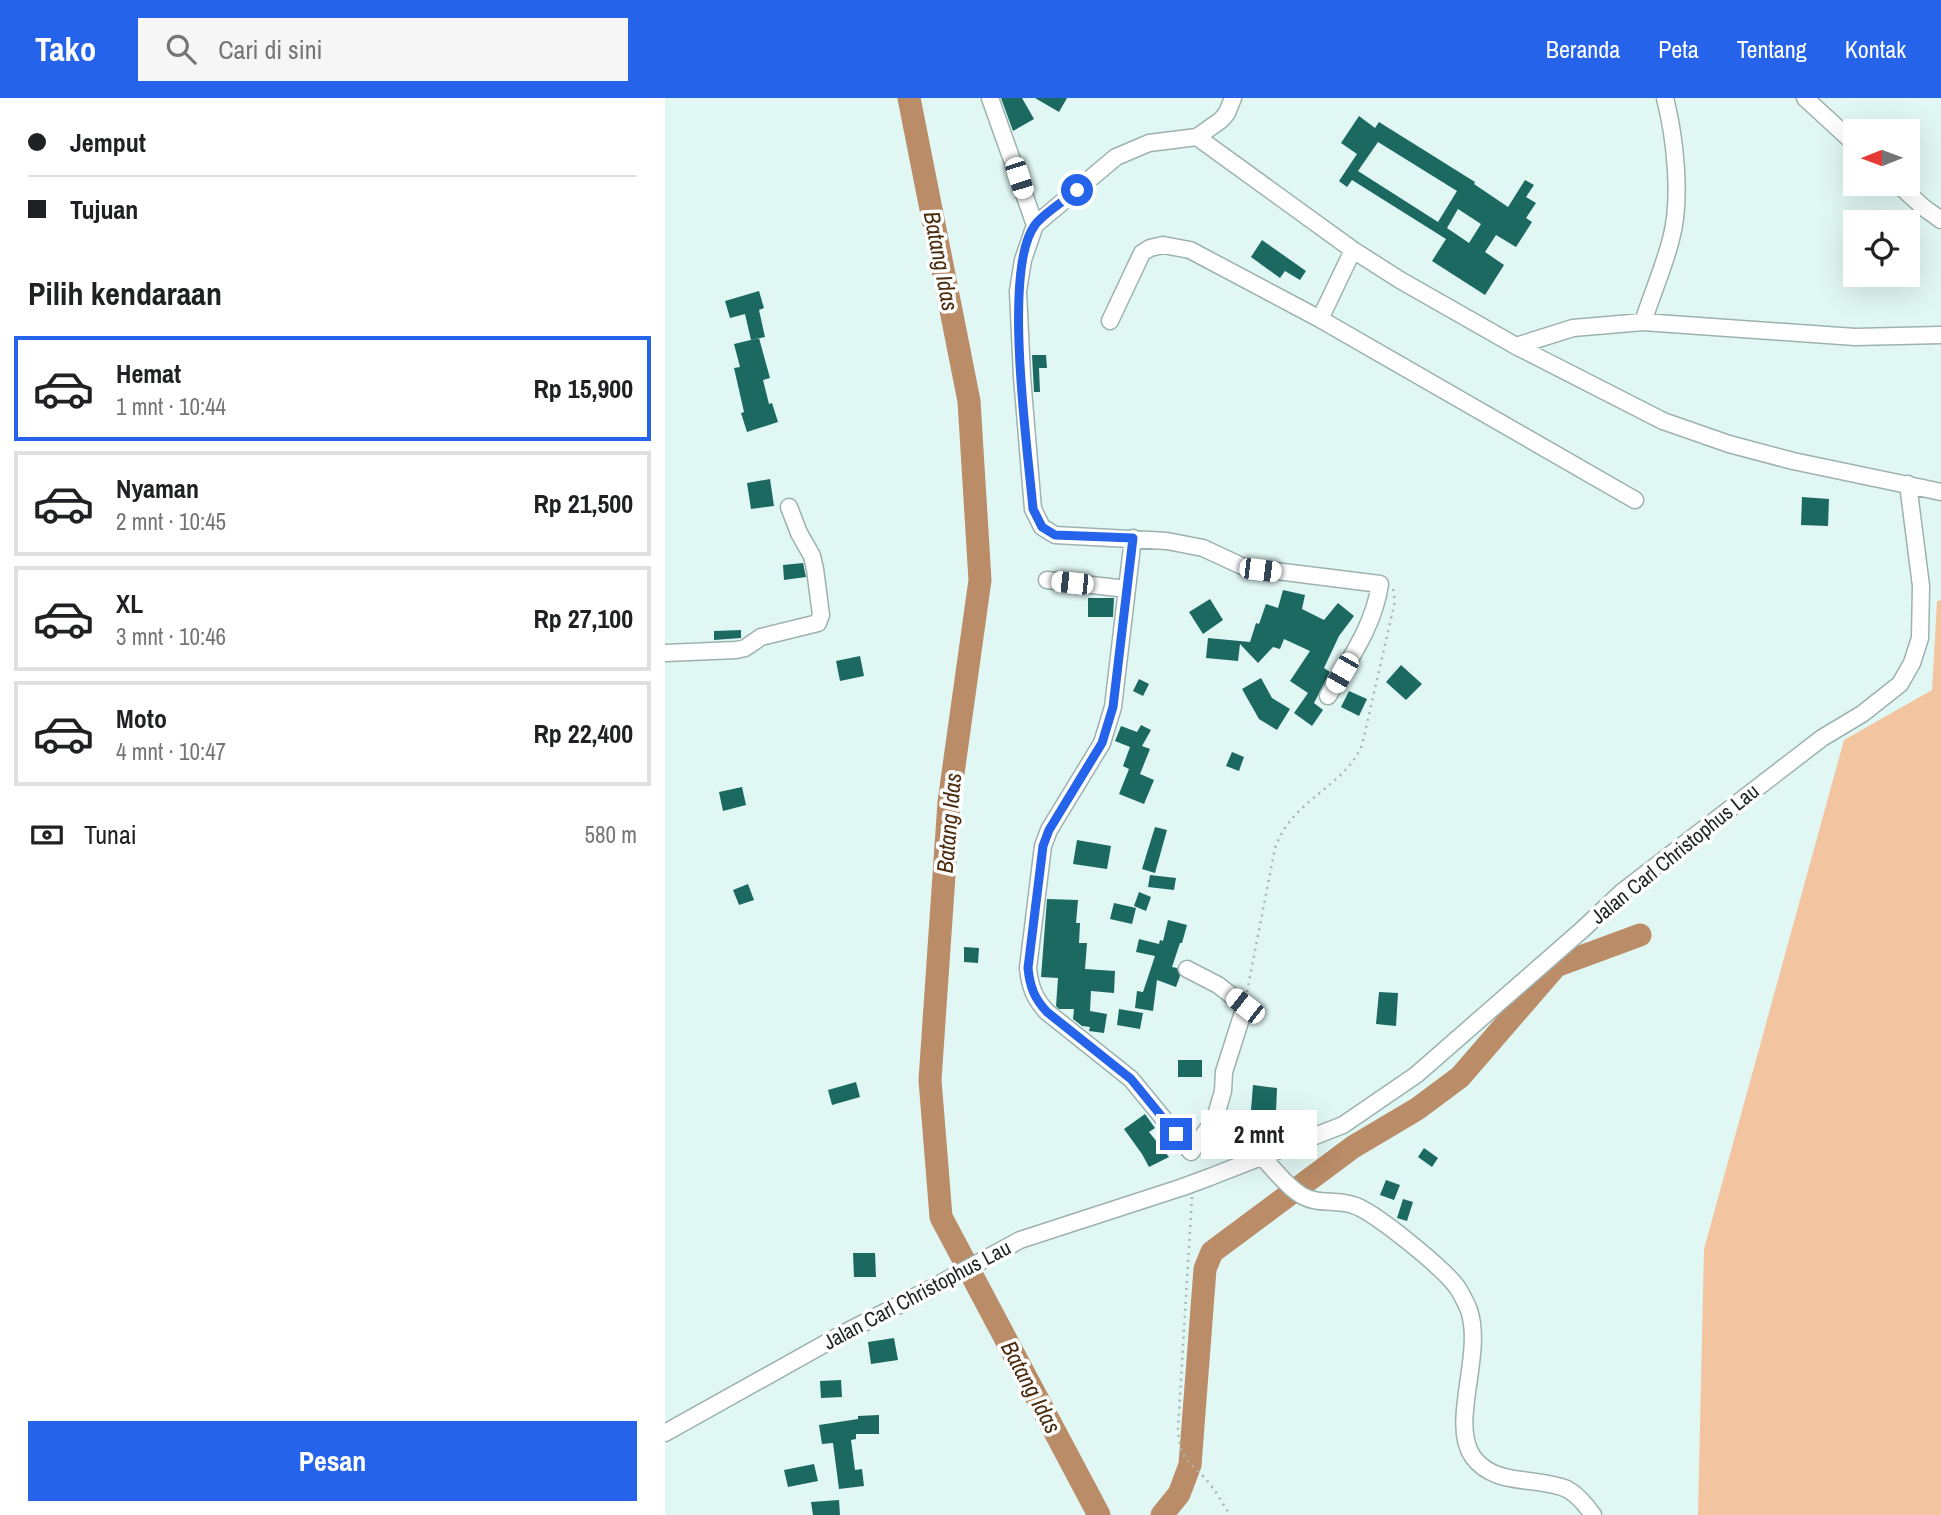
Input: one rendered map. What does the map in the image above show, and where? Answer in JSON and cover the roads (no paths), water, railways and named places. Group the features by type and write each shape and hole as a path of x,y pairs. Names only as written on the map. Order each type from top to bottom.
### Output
{"street":[{"path":"990,98 1035,225"},
{"path":"1233,98 1221,120 1197,137 1149,143 1116,157 1035,225 1023,260 1018,291 1033,509 1042,527 1055,535 1167,541 1203,548 1244,567 1380,584 1376,607 1368,627 1328,696"},
{"path":"1643,322 1672,236 1677,182 1671,125 1665,98"},
{"path":"1805,98 1843,133"},
{"path":"1197,137 1353,250 1400,280 1516,346 1663,421 1793,461 1941,492"},
{"path":"1911,196 1941,220"},
{"path":"1110,321 1142,253 1163,245 1190,250 1320,319 1635,500"},
{"path":"1320,319 1353,250"},
{"path":"1516,346 1573,328 1643,322 1856,337 1941,335"},
{"name":"Jalan Carl Christophus Lau","path":"665,1433 844,1333 1020,1240 1174,1188 1187,1187 1343,1125 1416,1075 1622,892 1822,738 1862,713 1900,684 1912,663 1920,638 1921,586 1908,484"},
{"path":"665,653 736,650 745,648 761,637 818,623 821,615 815,569 789,508"},
{"path":"1133,538 1109,723 1091,763 1058,815 1043,846 1028,968 1030,988 1037,1002 1131,1079 1191,1152 1215,1119 1223,1091 1224,1072 1245,1006 1218,985 1187,970"},
{"path":"1047,580 1127,589"},
{"path":"1263,1158 1296,1191 1312,1200 1349,1203 1366,1209 1442,1270 1457,1287 1469,1310 1474,1334 1474,1356 1465,1418 1465,1437 1472,1456 1484,1468 1499,1476 1567,1490 1583,1500 1593,1515"}],"waterway":[{"name":"Batang Idas","path":"909,98 969,401 980,580 949,802 930,1080 941,1217 1099,1515"},
{"path":"1162,1515 1179,1494 1190,1465 1205,1269 1212,1252 1353,1147 1417,1109 1460,1077 1556,966 1640,935"}]}
